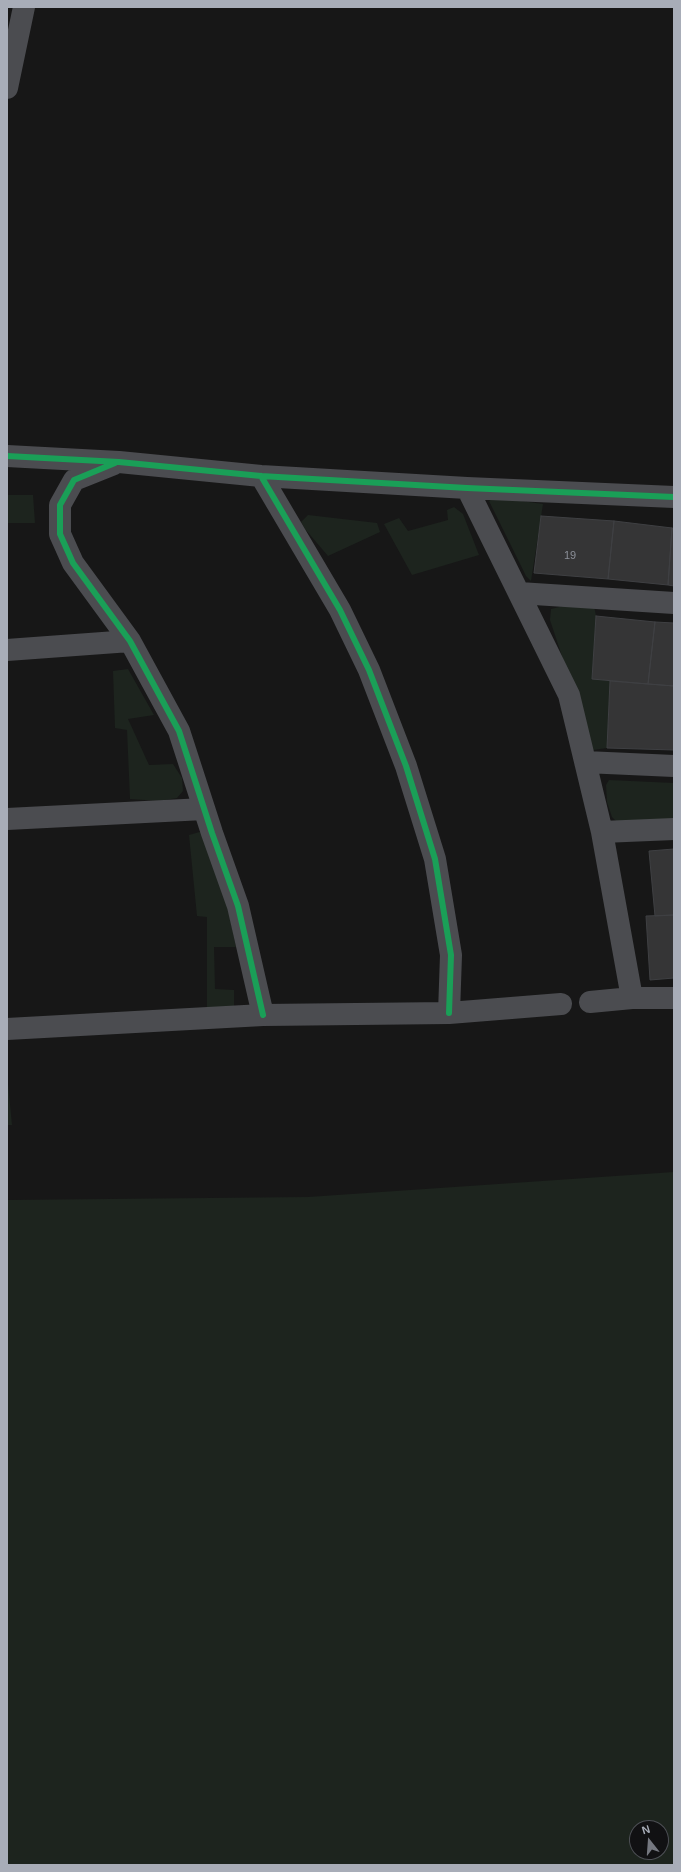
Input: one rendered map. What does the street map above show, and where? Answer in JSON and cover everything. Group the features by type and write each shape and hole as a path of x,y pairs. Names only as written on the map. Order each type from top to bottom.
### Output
{"street":[{"path":"7,88 24,7"},
{"path":"7,456 119,462 261,476 467,488 674,497"},
{"path":"119,462 74,480 60,505 60,534 73,563 130,641 179,731 204,809 238,906 263,1016"},
{"path":"261,476 340,610 369,670 406,766 435,859 451,956 449,1013"},
{"path":"467,488 569,695 602,832 632,998"},
{"path":"519,593 674,603"},
{"path":"7,650 130,641"},
{"path":"585,762 674,766"},
{"path":"7,819 204,809"},
{"path":"602,832 674,829"},
{"path":"590,1002 632,998 674,998"},
{"path":"7,1030 263,1016 449,1013 561,1004"}],"shaded area":[{"path":"7,495 33,495 35,523 7,523"},
{"path":"494,497 543,504 531,581 526,576 489,501"},
{"path":"454,507 463,514 479,555 412,575 384,524 399,518 408,531 448,520 447,510"},
{"path":"308,515 377,523 380,532 328,556 305,529 301,522"},
{"path":"563,606 594,606 596,616 592,678 610,681 607,748 593,750 550,620 551,609"},
{"path":"128,669 154,715 128,719 149,765 173,764 182,778 183,791 177,798 159,801 130,799 127,730 115,728 113,671"},
{"path":"609,780 674,783 674,823 618,823 612,817 607,802 606,785"},
{"path":"203,831 227,903 236,947 214,947 215,989 234,990 234,1008 207,1009 207,917 197,916 189,835"},
{"path":"7,1073 12,1125 7,1125"},
{"path":"674,1172 674,1865 7,1865 7,1200 308,1197"}],"building":[{"path":"541,516 614,521 608,579 534,573"},
{"path":"614,521 672,528 668,585 608,579"},
{"path":"672,528 674,529 674,586 668,585"},
{"path":"596,616 655,622 648,684 592,679"},
{"path":"655,622 674,623 674,686 648,684"},
{"path":"610,681 674,686 674,750 607,748"},
{"path":"674,849 674,915 655,916 649,851"},
{"path":"674,915 674,978 650,980 646,916"}],"cycle path":[{"path":"7,456 119,462 261,476 467,488 674,497"},
{"path":"115,463 74,480 60,505 60,534 73,563 130,641 179,731 212,833 238,906 263,1015"},
{"path":"261,476 340,610 369,670 406,766 435,859 451,955 449,1013"}]}
